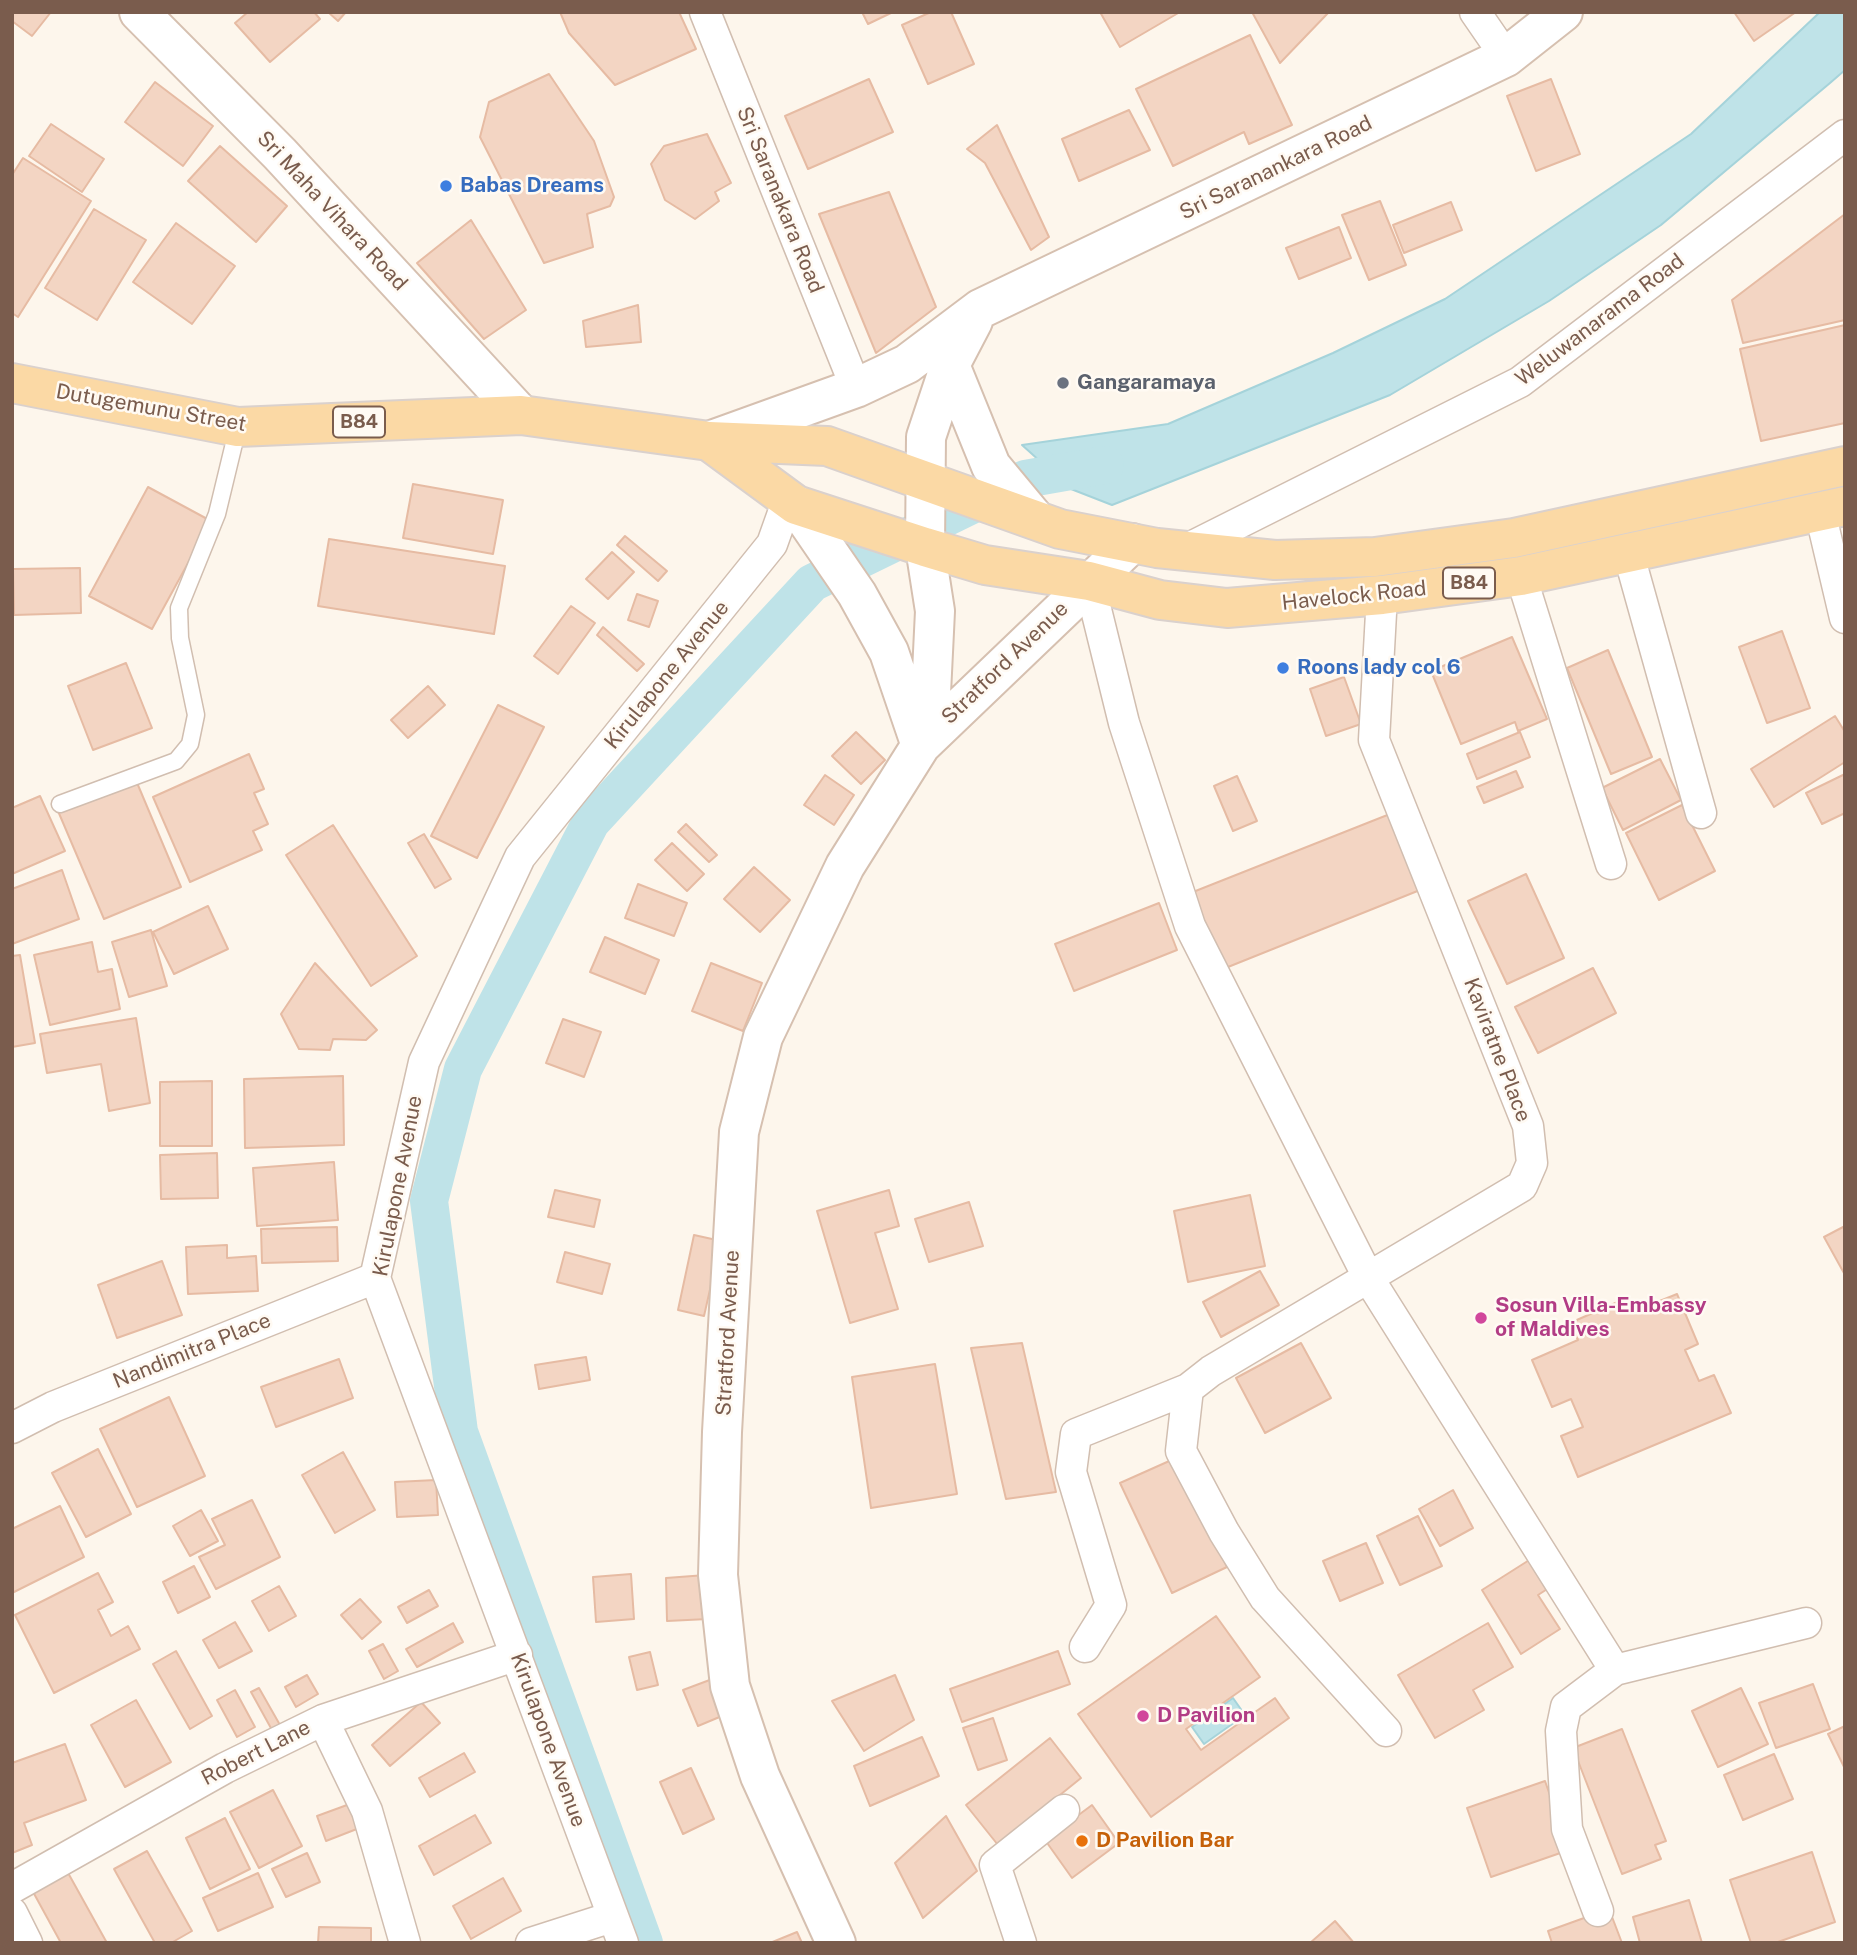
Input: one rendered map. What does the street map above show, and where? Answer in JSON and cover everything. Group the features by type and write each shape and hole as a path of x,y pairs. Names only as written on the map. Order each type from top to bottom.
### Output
{"main road":[{"name":"Sri Maha Vihara Road","path":"139,12 281,154 521,415"},
{"name":"Sri Saranankara Road","path":"709,441 856,388 907,364 980,309 1506,57 1563,12"},
{"path":"926,480 926,437 950,365 980,309"},
{"path":"950,365 991,466 1048,524"},
{"name":"Dutugemunu Street","path":"12,383 239,427 521,415 709,441"},
{"name":"B84","path":"709,441 827,446 1048,524"},
{"name":"B84","path":"709,441 792,502 925,547"},
{"name":"Havelock Road","path":"1048,524 1132,543 1275,560 1389,555 1514,538 1845,466"},
{"name":"Stratford Avenue","path":"921,745 931,693 935,611 925,547 926,480"},
{"path":"792,502 868,613 889,652 921,745"},
{"name":"Havelock Road","path":"925,547 985,565 1089,581 1160,600 1227,608 1382,595 1521,576 1832,509"},
{"name":"Stratford Avenue","path":"836,1943 761,1776 730,1686 719,1575 722,1432 738,1132 763,1037 845,866 921,745 1089,581 1132,543"}],"street":[{"name":"Sri Saranakara Road","path":"705,12 856,388"},
{"path":"1475,12 1506,57"},
{"name":"Weluwanarama Road","path":"1185,551 1520,382 1845,135"},
{"name":"Kirulapone Avenue","path":"617,1930 375,1278 424,1062 520,857 772,544 792,502"},
{"path":"1832,509 1845,618"},
{"path":"1628,552 1701,813"},
{"path":"1521,576 1611,864"},
{"path":"1089,581 1124,723 1190,926 1369,1279 1615,1670"},
{"name":"Kaviratne Place","path":"1085,1647 1111,1605 1071,1472 1076,1434 1188,1390 1211,1371 1522,1186 1532,1163 1528,1126 1374,740 1382,595"},
{"name":"Nandimitra Place","path":"12,1428 53,1406 375,1278"},
{"path":"1188,1390 1181,1451 1224,1532 1265,1598 1386,1731"},
{"path":"1598,1911 1567,1829 1561,1731 1566,1707 1615,1670 1806,1623"},
{"name":"Robert Lane","path":"12,1888 225,1768 323,1720 517,1655"},
{"path":"323,1720 367,1811 405,1943"},
{"path":"1021,1943 995,1865 1064,1810"},
{"path":"12,1913 27,1943"},
{"path":"531,1943 617,1930"}],"lane":[{"path":"60,804 176,761 190,744 196,715 180,638 179,608 216,514 239,427"}],"water":[{"path":"1820,12 1845,12 1845,70 1661,225 1549,301 1390,395 1112,505 1071,489 1022,445 1168,424 1333,353 1445,299 1691,134"},
{"path":"1233,1698 1245,1715 1204,1744 1192,1727"}],"building":[{"path":"12,12 51,12 32,36 12,21"},
{"path":"248,12 314,12 320,19 270,62 235,23"},
{"path":"328,12 346,12 338,21"},
{"path":"560,12 679,12 696,49 615,85 569,33"},
{"path":"862,12 893,12 868,24"},
{"path":"931,12 951,12 974,64 928,84 902,25"},
{"path":"1100,12 1180,12 1120,47"},
{"path":"1252,12 1329,12 1280,63"},
{"path":"1734,12 1796,12 1754,41"},
{"path":"1250,35 1292,125 1249,144 1244,132 1173,166 1136,89"},
{"path":"549,74 594,141 614,197 610,206 587,214 593,247 544,263 480,137 489,102"},
{"path":"869,79 893,132 808,169 785,116"},
{"path":"1551,79 1580,154 1536,171 1507,96"},
{"path":"155,82 213,126 183,166 125,122"},
{"path":"1129,110 1150,150 1079,181 1062,139"},
{"path":"51,124 104,159 82,192 29,156"},
{"path":"997,125 1049,237 1031,250 985,163 967,149"},
{"path":"707,134 731,183 715,192 719,201 695,219 665,200 651,164 664,146"},
{"path":"220,146 287,206 256,242 188,181"},
{"path":"23,158 91,201 18,317 12,313 12,175"},
{"path":"889,192 936,307 876,353 819,214"},
{"path":"1380,201 1406,265 1369,280 1342,215"},
{"path":"1451,202 1462,230 1404,253 1393,225"},
{"path":"94,209 146,240 97,320 45,288"},
{"path":"1845,214 1845,320 1743,343 1732,300"},
{"path":"471,220 526,310 484,339 417,263"},
{"path":"176,223 235,266 192,324 133,282"},
{"path":"1339,227 1351,258 1299,279 1286,248"},
{"path":"638,305 641,342 586,347 583,321"},
{"path":"1845,325 1845,423 1761,441 1740,349"},
{"path":"413,484 503,500 493,554 403,538"},
{"path":"148,487 211,521 152,629 89,596"},
{"path":"625,536 667,571 658,581 617,545"},
{"path":"329,539 505,566 494,634 318,606"},
{"path":"612,552 634,572 608,599 586,579"},
{"path":"80,568 81,613 14,615 13,569"},
{"path":"637,594 658,601 649,627 628,620"},
{"path":"571,606 595,623 558,674 534,656"},
{"path":"603,627 644,664 637,671 597,635"},
{"path":"1782,631 1810,708 1767,723 1739,647"},
{"path":"1512,637 1547,719 1518,731 1515,722 1461,744 1431,671"},
{"path":"1608,650 1652,757 1611,774 1567,668"},
{"path":"126,663 152,728 93,750 68,686"},
{"path":"1344,677 1361,724 1326,736 1310,689"},
{"path":"428,686 445,705 408,738 391,720"},
{"path":"498,705 544,727 477,858 431,836"},
{"path":"1835,716 1845,732 1845,762 1774,807 1751,769"},
{"path":"856,732 885,760 861,784 832,756"},
{"path":"1520,732 1530,757 1477,779 1467,754"},
{"path":"249,754 264,789 254,793 268,824 253,831 262,850 190,882 153,797"},
{"path":"1660,759 1681,800 1623,830 1602,788"},
{"path":"1516,771 1523,787 1484,803 1477,787"},
{"path":"1845,774 1845,813 1822,824 1806,793"},
{"path":"825,775 854,795 834,825 804,805"},
{"path":"1237,776 1257,821 1233,831 1214,786"},
{"path":"135,778 181,887 104,919 58,811"},
{"path":"40,796 65,851 12,874 12,808"},
{"path":"1682,805 1715,871 1659,900 1626,833"},
{"path":"1395,812 1425,888 1223,969 1193,892"},
{"path":"686,824 717,855 709,862 678,832"},
{"path":"333,825 417,956 371,986 286,855"},
{"path":"424,834 451,879 435,888 408,843"},
{"path":"672,843 704,874 687,891 655,860"},
{"path":"754,867 790,900 760,932 724,899"},
{"path":"62,870 79,919 12,944 12,889"},
{"path":"1526,874 1564,958 1507,984 1468,901"},
{"path":"638,884 687,903 674,936 625,918"},
{"path":"1159,903 1177,950 1074,991 1055,944"},
{"path":"208,906 228,949 174,974 153,932"},
{"path":"151,930 167,986 129,997 112,942"},
{"path":"605,937 659,960 645,994 590,972"},
{"path":"92,942 98,972 112,969 120,1009 50,1025 34,955"},
{"path":"20,955 35,1043 12,1047 12,956"},
{"path":"315,963 377,1030 366,1040 333,1039 330,1050 299,1049 281,1014"},
{"path":"711,963 762,983 743,1031 692,1011"},
{"path":"1593,968 1616,1013 1538,1053 1515,1007"},
{"path":"136,1018 150,1103 109,1111 101,1064 47,1073 40,1034"},
{"path":"563,1019 601,1032 584,1077 546,1063"},
{"path":"343,1076 344,1145 245,1148 244,1079"},
{"path":"212,1081 212,1146 160,1146 160,1082"},
{"path":"217,1153 218,1198 161,1199 160,1155"},
{"path":"334,1162 338,1220 257,1226 253,1168"},
{"path":"555,1190 600,1200 594,1227 548,1217"},
{"path":"889,1190 899,1226 875,1233 898,1309 850,1323 817,1211"},
{"path":"1250,1195 1265,1266 1188,1282 1174,1211"},
{"path":"969,1202 983,1246 929,1262 915,1219"},
{"path":"1845,1226 1845,1275 1824,1237"},
{"path":"337,1227 338,1261 262,1263 261,1229"},
{"path":"694,1235 721,1241 704,1316 678,1310"},
{"path":"227,1245 227,1258 256,1256 258,1291 188,1294 186,1247"},
{"path":"565,1252 610,1264 602,1294 557,1282"},
{"path":"162,1261 182,1315 117,1338 98,1285"},
{"path":"1260,1271 1279,1305 1221,1337 1203,1302"},
{"path":"1677,1294 1698,1344 1685,1350 1699,1381 1714,1375 1731,1413 1578,1477 1561,1436 1583,1427 1571,1399 1552,1407 1532,1360 1578,1340 1570,1323 1629,1297 1635,1311"},
{"path":"1022,1343 1056,1492 1006,1499 971,1348"},
{"path":"1301,1343 1331,1398 1265,1433 1236,1378"},
{"path":"586,1357 590,1380 539,1389 535,1365"},
{"path":"339,1359 353,1398 276,1427 261,1387"},
{"path":"935,1364 957,1494 871,1508 852,1377"},
{"path":"169,1397 205,1476 137,1507 100,1429"},
{"path":"98,1449 131,1514 86,1537 52,1473"},
{"path":"343,1452 375,1510 335,1533 302,1475"},
{"path":"1176,1458 1227,1567 1172,1593 1120,1483"},
{"path":"436,1480 438,1515 397,1517 395,1482"},
{"path":"1453,1490 1473,1528 1440,1546 1419,1509"},
{"path":"252,1500 280,1557 216,1589 199,1557 225,1545 212,1519"},
{"path":"60,1506 84,1557 12,1593 12,1529"},
{"path":"201,1510 218,1541 190,1556 173,1526"},
{"path":"1418,1516 1442,1566 1400,1585 1377,1536"},
{"path":"1366,1543 1383,1583 1340,1601 1323,1561"},
{"path":"1534,1557 1552,1586 1538,1595 1560,1629 1521,1654 1482,1590"},
{"path":"194,1566 210,1597 178,1613 163,1582"},
{"path":"98,1573 113,1602 98,1610 111,1636 128,1626 140,1649 54,1693 15,1615"},
{"path":"631,1574 634,1619 596,1622 593,1577"},
{"path":"706,1575 708,1619 667,1621 666,1578"},
{"path":"279,1586 296,1616 269,1631 252,1601"},
{"path":"429,1590 438,1606 407,1623 398,1607"},
{"path":"360,1599 381,1622 362,1639 341,1615"},
{"name":"D Pavilion","path":"1216,1616 1260,1677 1186,1729 1201,1750 1275,1698 1289,1718 1151,1817 1078,1714"},
{"path":"235,1622 252,1651 219,1668 203,1640"},
{"path":"453,1623 463,1642 417,1667 406,1649"},
{"path":"1488,1623 1513,1667 1473,1690 1484,1710 1435,1738 1398,1675"},
{"path":"383,1644 398,1671 384,1679 369,1651"},
{"path":"176,1651 212,1716 190,1729 153,1664"},
{"path":"1058,1651 1070,1684 962,1722 950,1689"},
{"path":"650,1652 658,1685 637,1690 629,1657"},
{"path":"307,1675 318,1694 296,1707 285,1687"},
{"path":"895,1675 914,1720 864,1751 832,1701"},
{"path":"715,1678 729,1713 698,1726 683,1690"},
{"path":"1813,1684 1830,1729 1776,1748 1759,1703"},
{"path":"259,1688 280,1725 272,1730 251,1692"},
{"path":"1741,1688 1768,1744 1718,1767 1692,1711"},
{"path":"235,1690 255,1727 237,1737 217,1700"},
{"path":"136,1700 171,1762 125,1787 91,1725"},
{"path":"421,1702 440,1723 390,1766 372,1745"},
{"path":"993,1718 1007,1760 978,1770 963,1728"},
{"path":"1845,1726 1845,1769 1828,1734"},
{"path":"1622,1729 1666,1841 1655,1845 1661,1859 1622,1874 1573,1748"},
{"path":"922,1737 939,1776 870,1806 854,1766"},
{"path":"1050,1738 1081,1778 998,1845 966,1805"},
{"path":"65,1744 86,1800 24,1823 32,1845 12,1853 12,1763"},
{"path":"464,1753 475,1772 430,1797 419,1778"},
{"path":"1774,1754 1793,1799 1743,1820 1724,1775"},
{"path":"691,1768 714,1819 683,1834 660,1782"},
{"path":"1545,1781 1569,1850 1491,1877 1467,1808"},
{"path":"273,1790 302,1846 259,1868 230,1812"},
{"path":"358,1801 367,1825 326,1841 317,1816"},
{"name":"D Pavilion Bar","path":"1092,1805 1119,1843 1072,1878 1045,1840"},
{"path":"475,1815 491,1843 434,1875 419,1846"},
{"path":"946,1816 977,1871 923,1918 895,1863"},
{"path":"225,1818 250,1869 210,1889 186,1838"},
{"path":"147,1851 192,1931 171,1943 155,1943 114,1869"},
{"path":"1812,1852 1835,1922 1775,1943 1751,1943 1730,1880"},
{"path":"307,1853 320,1882 286,1897 272,1869"},
{"path":"67,1871 107,1943 61,1943 32,1890"},
{"path":"258,1873 273,1907 218,1931 203,1898"},
{"path":"503,1878 521,1911 471,1939 453,1906"},
{"path":"1689,1900 1702,1943 1640,1943 1633,1917"},
{"path":"1609,1909 1622,1943 1552,1943 1548,1931"},
{"path":"1335,1921 1354,1943 1310,1943"},
{"path":"319,1927 371,1928 371,1943 318,1943"},
{"path":"797,1932 802,1943 770,1943"}],"waterway":[{"path":"644,1943 459,1432 429,1201 463,1069 591,822 812,583 1025,479 1105,465"}],"place":[{"name":"Babas Dreams","path":"446,186"},
{"name":"Gangaramaya","path":"1063,383"},
{"name":"Roons lady col 6","path":"1283,668"},
{"name":"Sosun Villa-Embassy of Maldives","path":"1481,1318"},
{"name":"D Pavilion","path":"1143,1716"},
{"name":"D Pavilion Bar","path":"1082,1841"}]}
